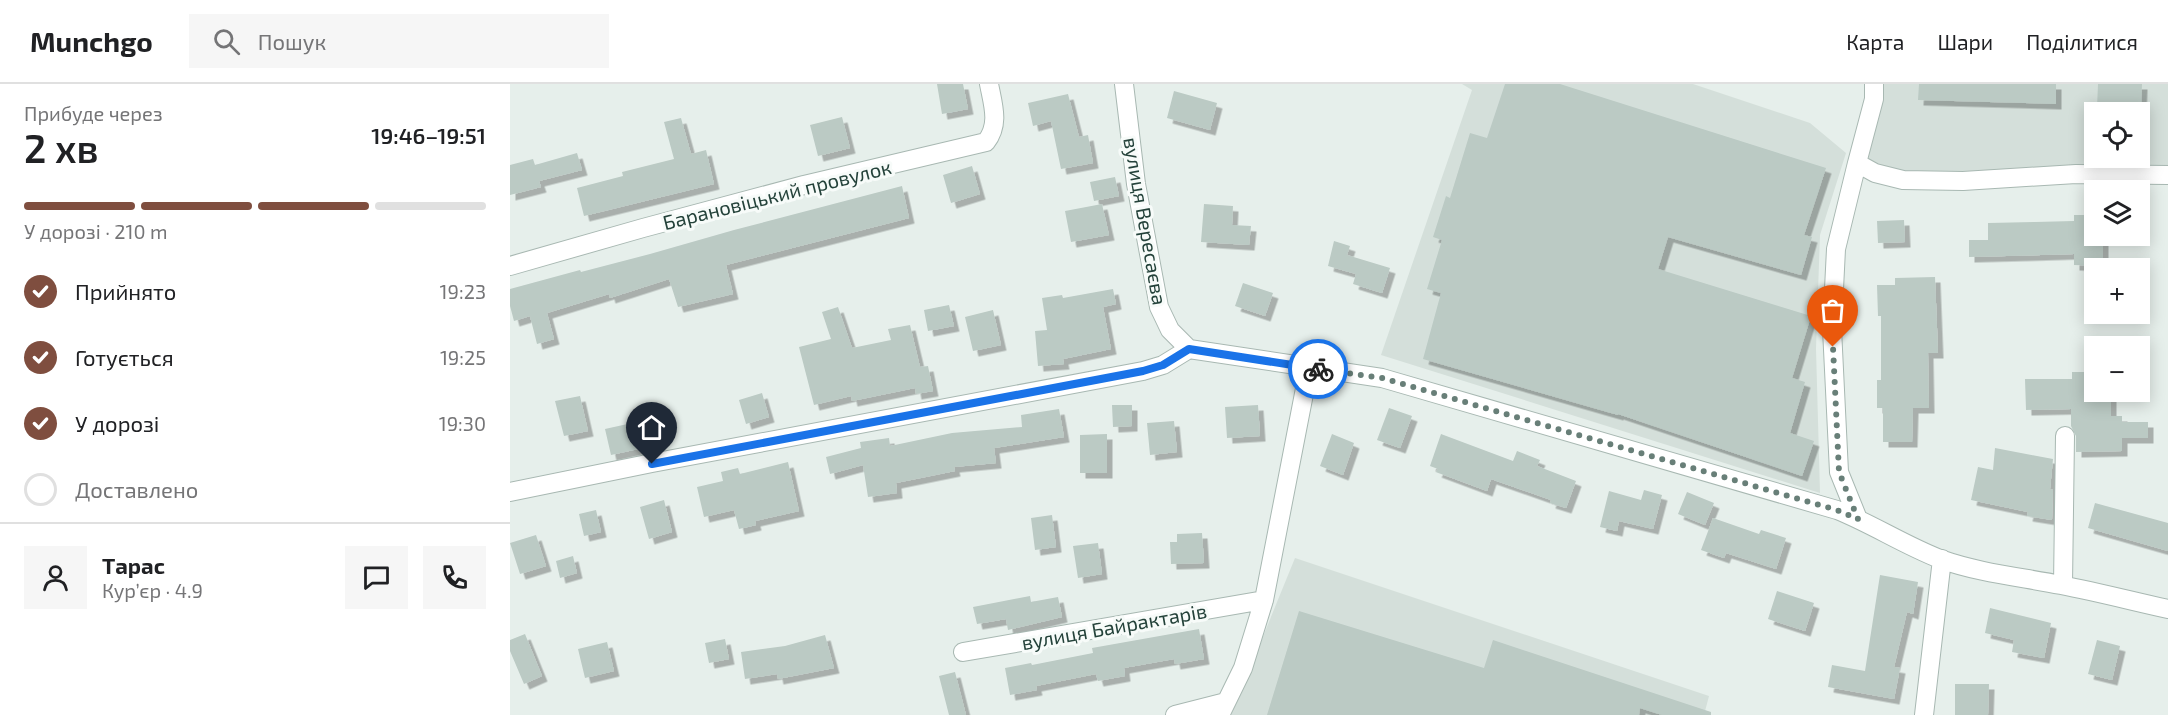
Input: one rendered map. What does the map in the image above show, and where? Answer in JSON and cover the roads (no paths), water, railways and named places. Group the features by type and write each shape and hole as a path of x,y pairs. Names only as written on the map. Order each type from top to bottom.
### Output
{"street":[{"name":"Барановіцький провулок","path":"510,266 804,185 986,142 993,133 995,119 989,84"},
{"name":"вулиця Вересаєва","path":"1124,84 1136,184 1159,307 1170,330 1189,349"},
{"path":"1858,519 1839,472 1832,328 1836,249 1874,99 1874,84"},
{"path":"1857,163 1875,172 1903,180 1964,181 2076,174 2168,175"},
{"path":"510,492 1143,371 1163,365 1189,349 1382,378 1837,510 1900,542 1942,559 1994,573 2063,585 2168,609"},
{"path":"1175,715 1223,708 1243,669 1264,600 1309,368"},
{"path":"2063,585 2065,436"},
{"path":"1924,715 1942,559"},
{"name":"вулиця Байрактарів","path":"963,652 1264,600"}]}
